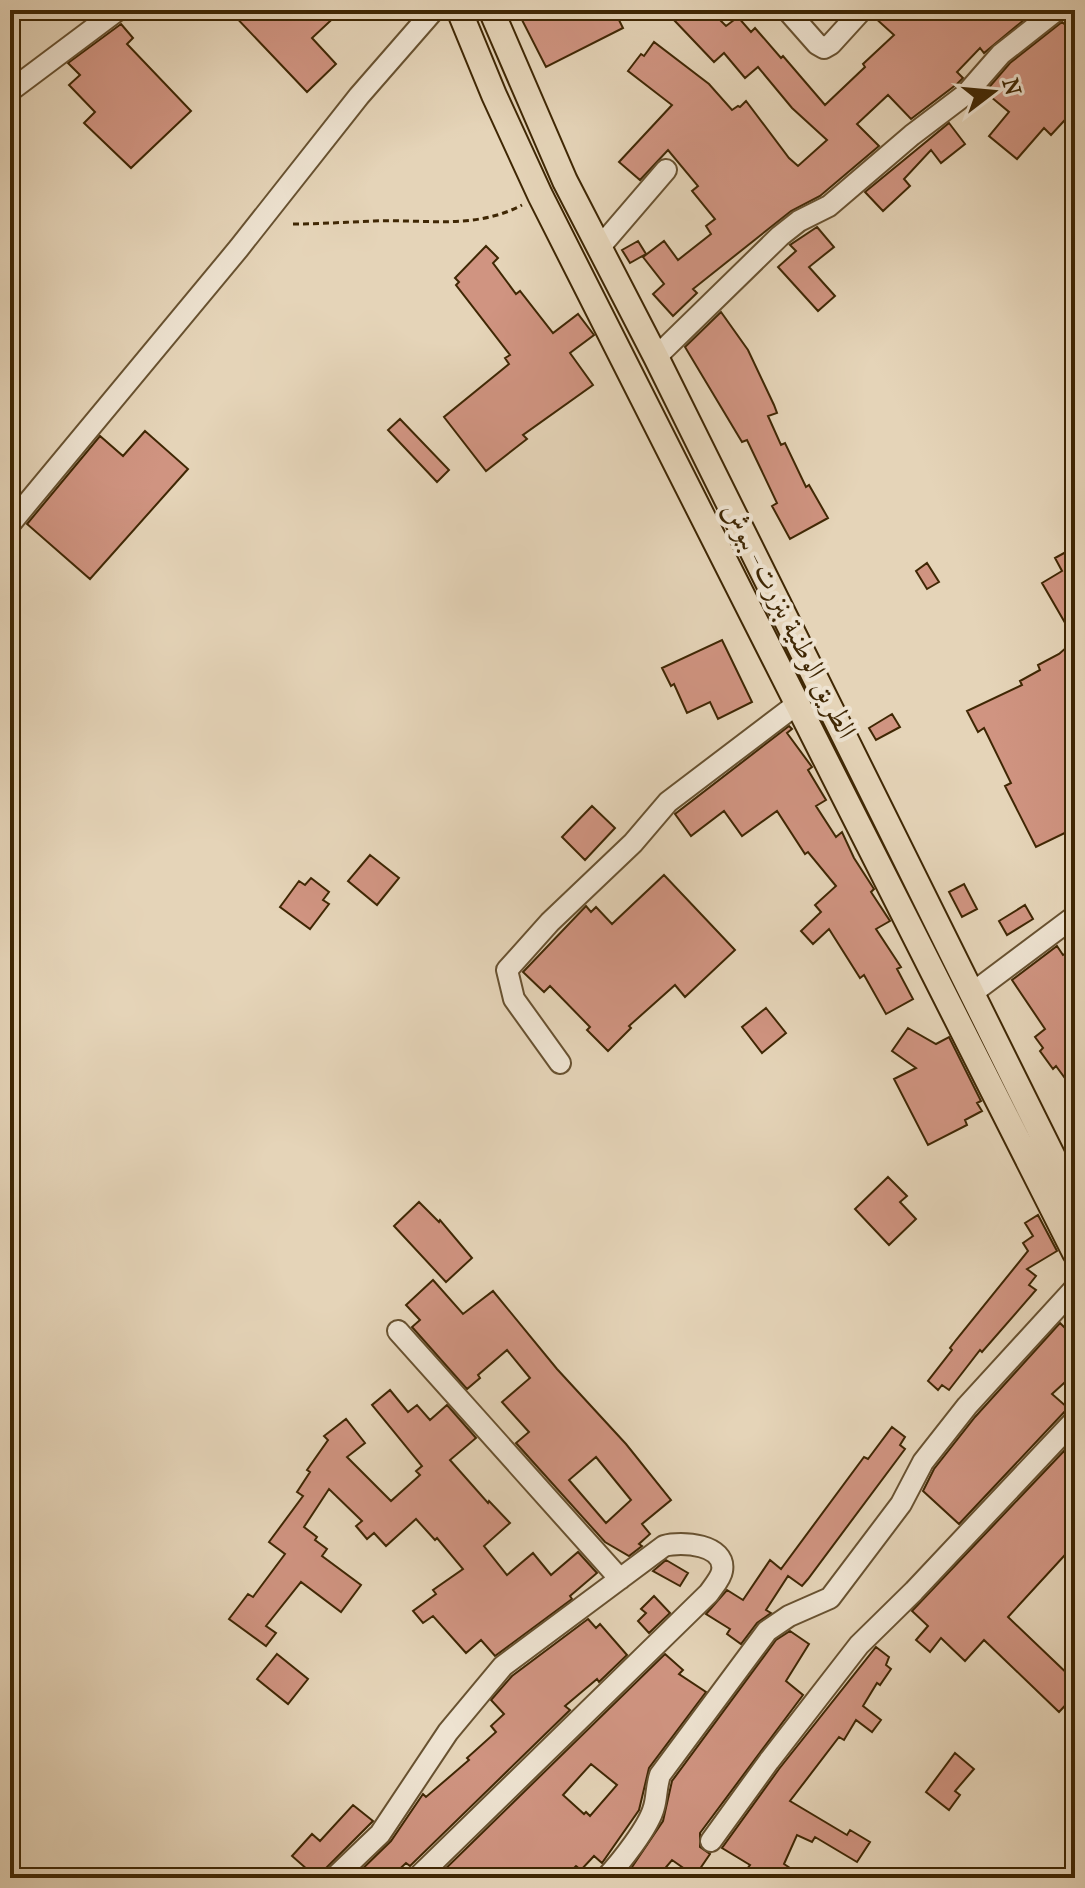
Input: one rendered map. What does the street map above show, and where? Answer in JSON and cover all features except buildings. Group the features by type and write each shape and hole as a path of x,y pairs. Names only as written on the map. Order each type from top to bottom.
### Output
{"main road":[{"name":"الطريق الوطنية بنزرت - ببوش","path":"459,10 540,195 1075,1253"},
{"name":"الطريق الوطنية بنزرت - ببوش","path":"491,10 565,181 656,357 971,994 1072,1189"}],"street":[{"path":"10,91 118,10"},
{"path":"10,524 239,248 359,96 434,10"},
{"path":"787,10 824,48 862,10"},
{"path":"656,357 780,236 799,221 829,206 912,135 966,94 1001,54 1057,10"},
{"path":"599,248 666,170"},
{"path":"560,1063 514,999 507,970 550,922 633,843 668,802 797,704"},
{"path":"971,994 1075,916"},
{"path":"606,1878 622,1862 653,1812 654,1793 660,1775 767,1631 789,1616 830,1598 901,1504 923,1462 967,1406 1075,1288"},
{"path":"398,1331 620,1579"},
{"path":"711,1841 859,1645 1075,1420"},
{"path":"334,1878 380,1834 448,1732 503,1666 664,1546 678,1542 705,1547 716,1554 722,1565 722,1573 709,1593 417,1878"}],"path":[{"path":"293,224 478,220 508,212 540,195"}]}
